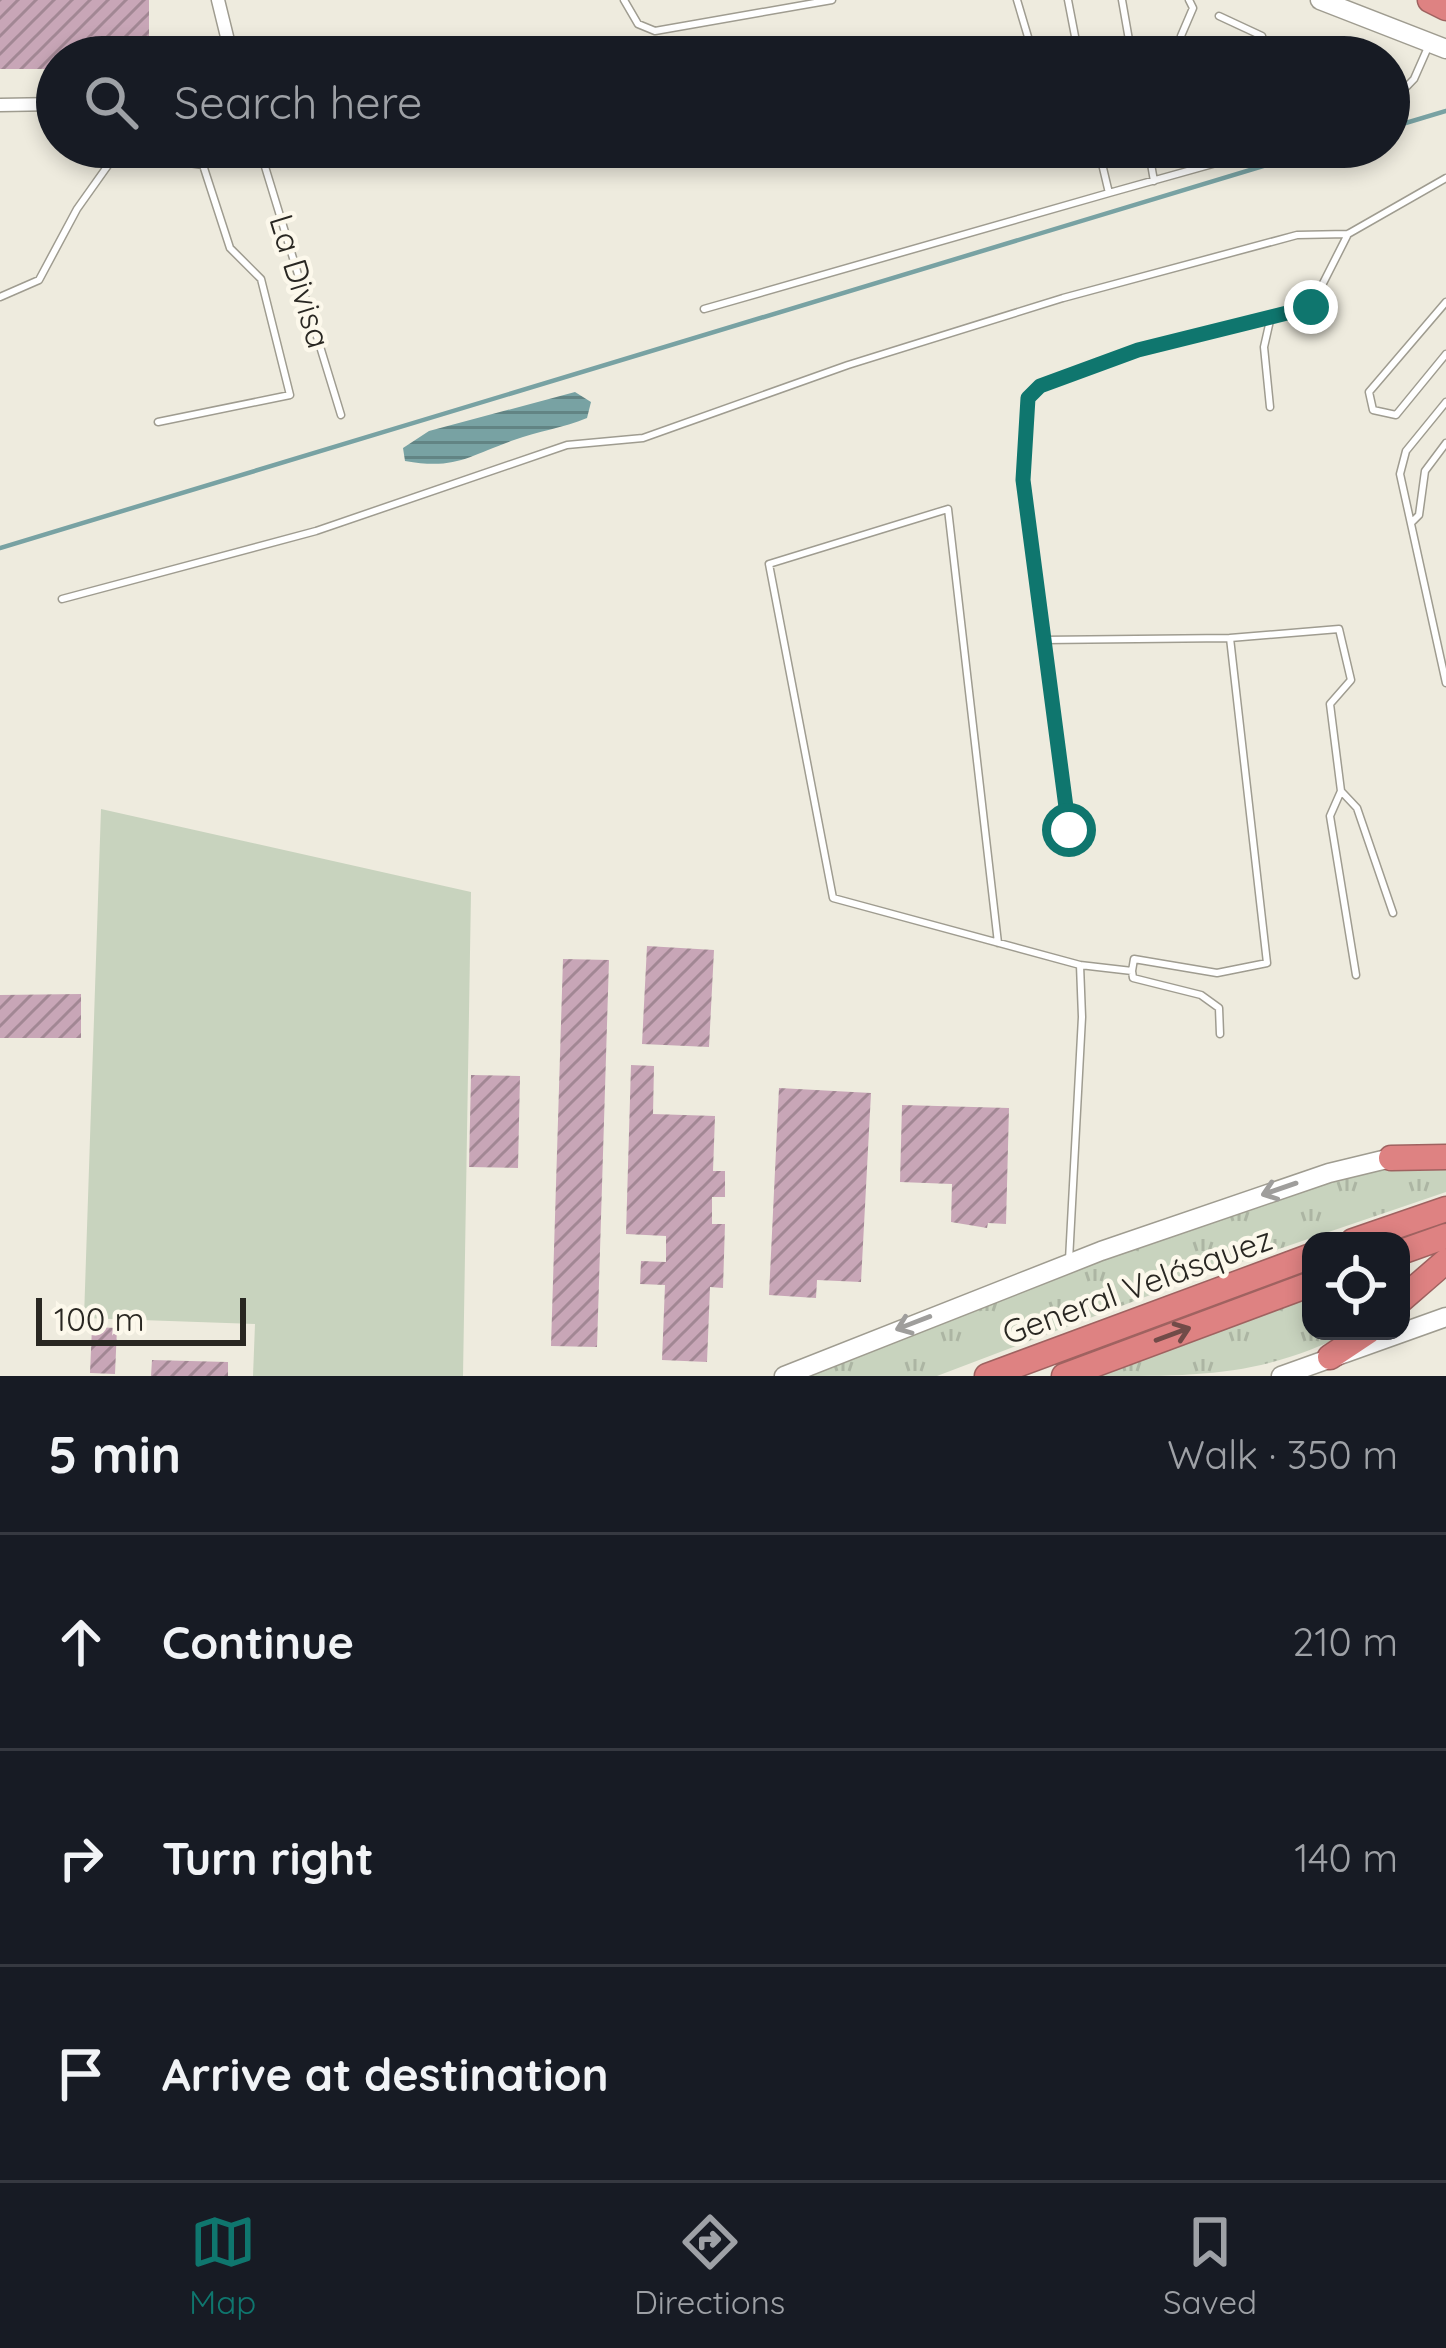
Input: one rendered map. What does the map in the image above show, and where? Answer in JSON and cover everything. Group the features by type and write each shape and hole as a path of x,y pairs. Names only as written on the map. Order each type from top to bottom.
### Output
{"highway":[{"path":"1430,0 1446,8"},
{"path":"1391,1158 1446,1157"},
{"path":"1378,1232 1446,1208"},
{"path":"1410,1249 1446,1236"},
{"name":"General Velásquez","path":"987,1376 1302,1259"},
{"path":"1410,1292 1446,1261"},
{"name":"General Velásquez","path":"1064,1376 1302,1287"},
{"path":"1330,1357 1356,1340"}],"street":[{"path":"218,0 227,36"},
{"path":"1320,0 1438,46"},
{"path":"0,105 36,104"},
{"path":"784,1376 1069,1263 1305,1180 1391,1158"},
{"path":"1281,1376 1446,1317"}],"lane":[{"path":"624,0 638,24 655,31 832,0"},
{"path":"1017,0 1028,36"},
{"path":"1068,0 1075,36"},
{"path":"1122,0 1128,36"},
{"path":"1185,36 1192,8 1189,0"},
{"path":"1220,16 1262,36"},
{"path":"1410,83 1438,46"},
{"path":"0,297 39,280 77,209 107,168"},
{"path":"158,422 290,395 261,279 230,248 204,168"},
{"name":"La Divisa","path":"265,168 341,415"},
{"path":"1103,168 1108,193"},
{"path":"1152,168 1154,181"},
{"path":"704,309 1200,168"},
{"path":"62,599 316,531 567,445 643,438 848,364 1063,298 1297,235 1348,234 1446,178"},
{"path":"1069,830 1023,480 1028,398 1040,386 1138,350 1311,307 1348,234"},
{"path":"1446,302 1369,392 1373,410 1396,415 1446,354"},
{"path":"1270,406 1264,347 1271,316"},
{"path":"1446,402 1402,462 1401,489 1446,683"},
{"path":"1412,522 1419,514 1425,472 1446,442"},
{"path":"998,943 949,509 769,564 833,898 998,943 1080,965 1132,971"},
{"path":"1043,640 1230,638 1339,629 1351,680 1330,704 1341,790 1330,816 1356,975"},
{"path":"1220,1034 1220,1008 1201,994 1133,978 1132,971 1134,959 1217,974 1268,963 1230,638"},
{"path":"1341,790 1357,808 1393,913"},
{"path":"1069,1263 1082,1017 1080,965"}],"green space":[{"path":"101,809 471,892 463,1376 253,1376 255,1324 84,1318"},
{"path":"1446,1165 1446,1192 1329,1232 1302,1232 1302,1241 937,1376 803,1376 1037,1283 1373,1168"},
{"path":"1302,1299 1302,1340 1333,1340 1290,1357 1232,1370 1101,1376"}],"water":[{"path":"575,392 591,402 587,418 461,460 405,461 403,448 429,431"}],"building":[{"path":"0,0 149,0 149,36 36,36 36,69 0,69"},
{"path":"647,946 714,950 709,1047 642,1044"},
{"path":"563,959 609,960 597,1347 551,1346"},
{"path":"81,994 81,1038 0,1038 0,995"},
{"path":"631,1065 654,1066 653,1114 715,1116 713,1171 725,1171 725,1197 712,1197 712,1224 725,1224 723,1288 710,1287 707,1362 662,1360 665,1285 640,1284 641,1261 666,1262 666,1236 626,1234"},
{"path":"471,1075 520,1076 518,1168 469,1167"},
{"path":"779,1088 871,1093 861,1282 817,1280 816,1298 769,1295"},
{"path":"902,1105 1009,1108 1006,1224 988,1223 987,1228 951,1222 952,1184 900,1182"},
{"path":"92,1327 117,1328 115,1374 90,1373"},
{"path":"152,1360 228,1362 228,1376 151,1376"}],"waterway":[{"path":"1410,122 1446,111"},
{"path":"0,548 1257,168"}],"route":[{"path":"1069,830 1023,480 1028,398 1040,386 1138,350 1241,320 1311,307"}]}
